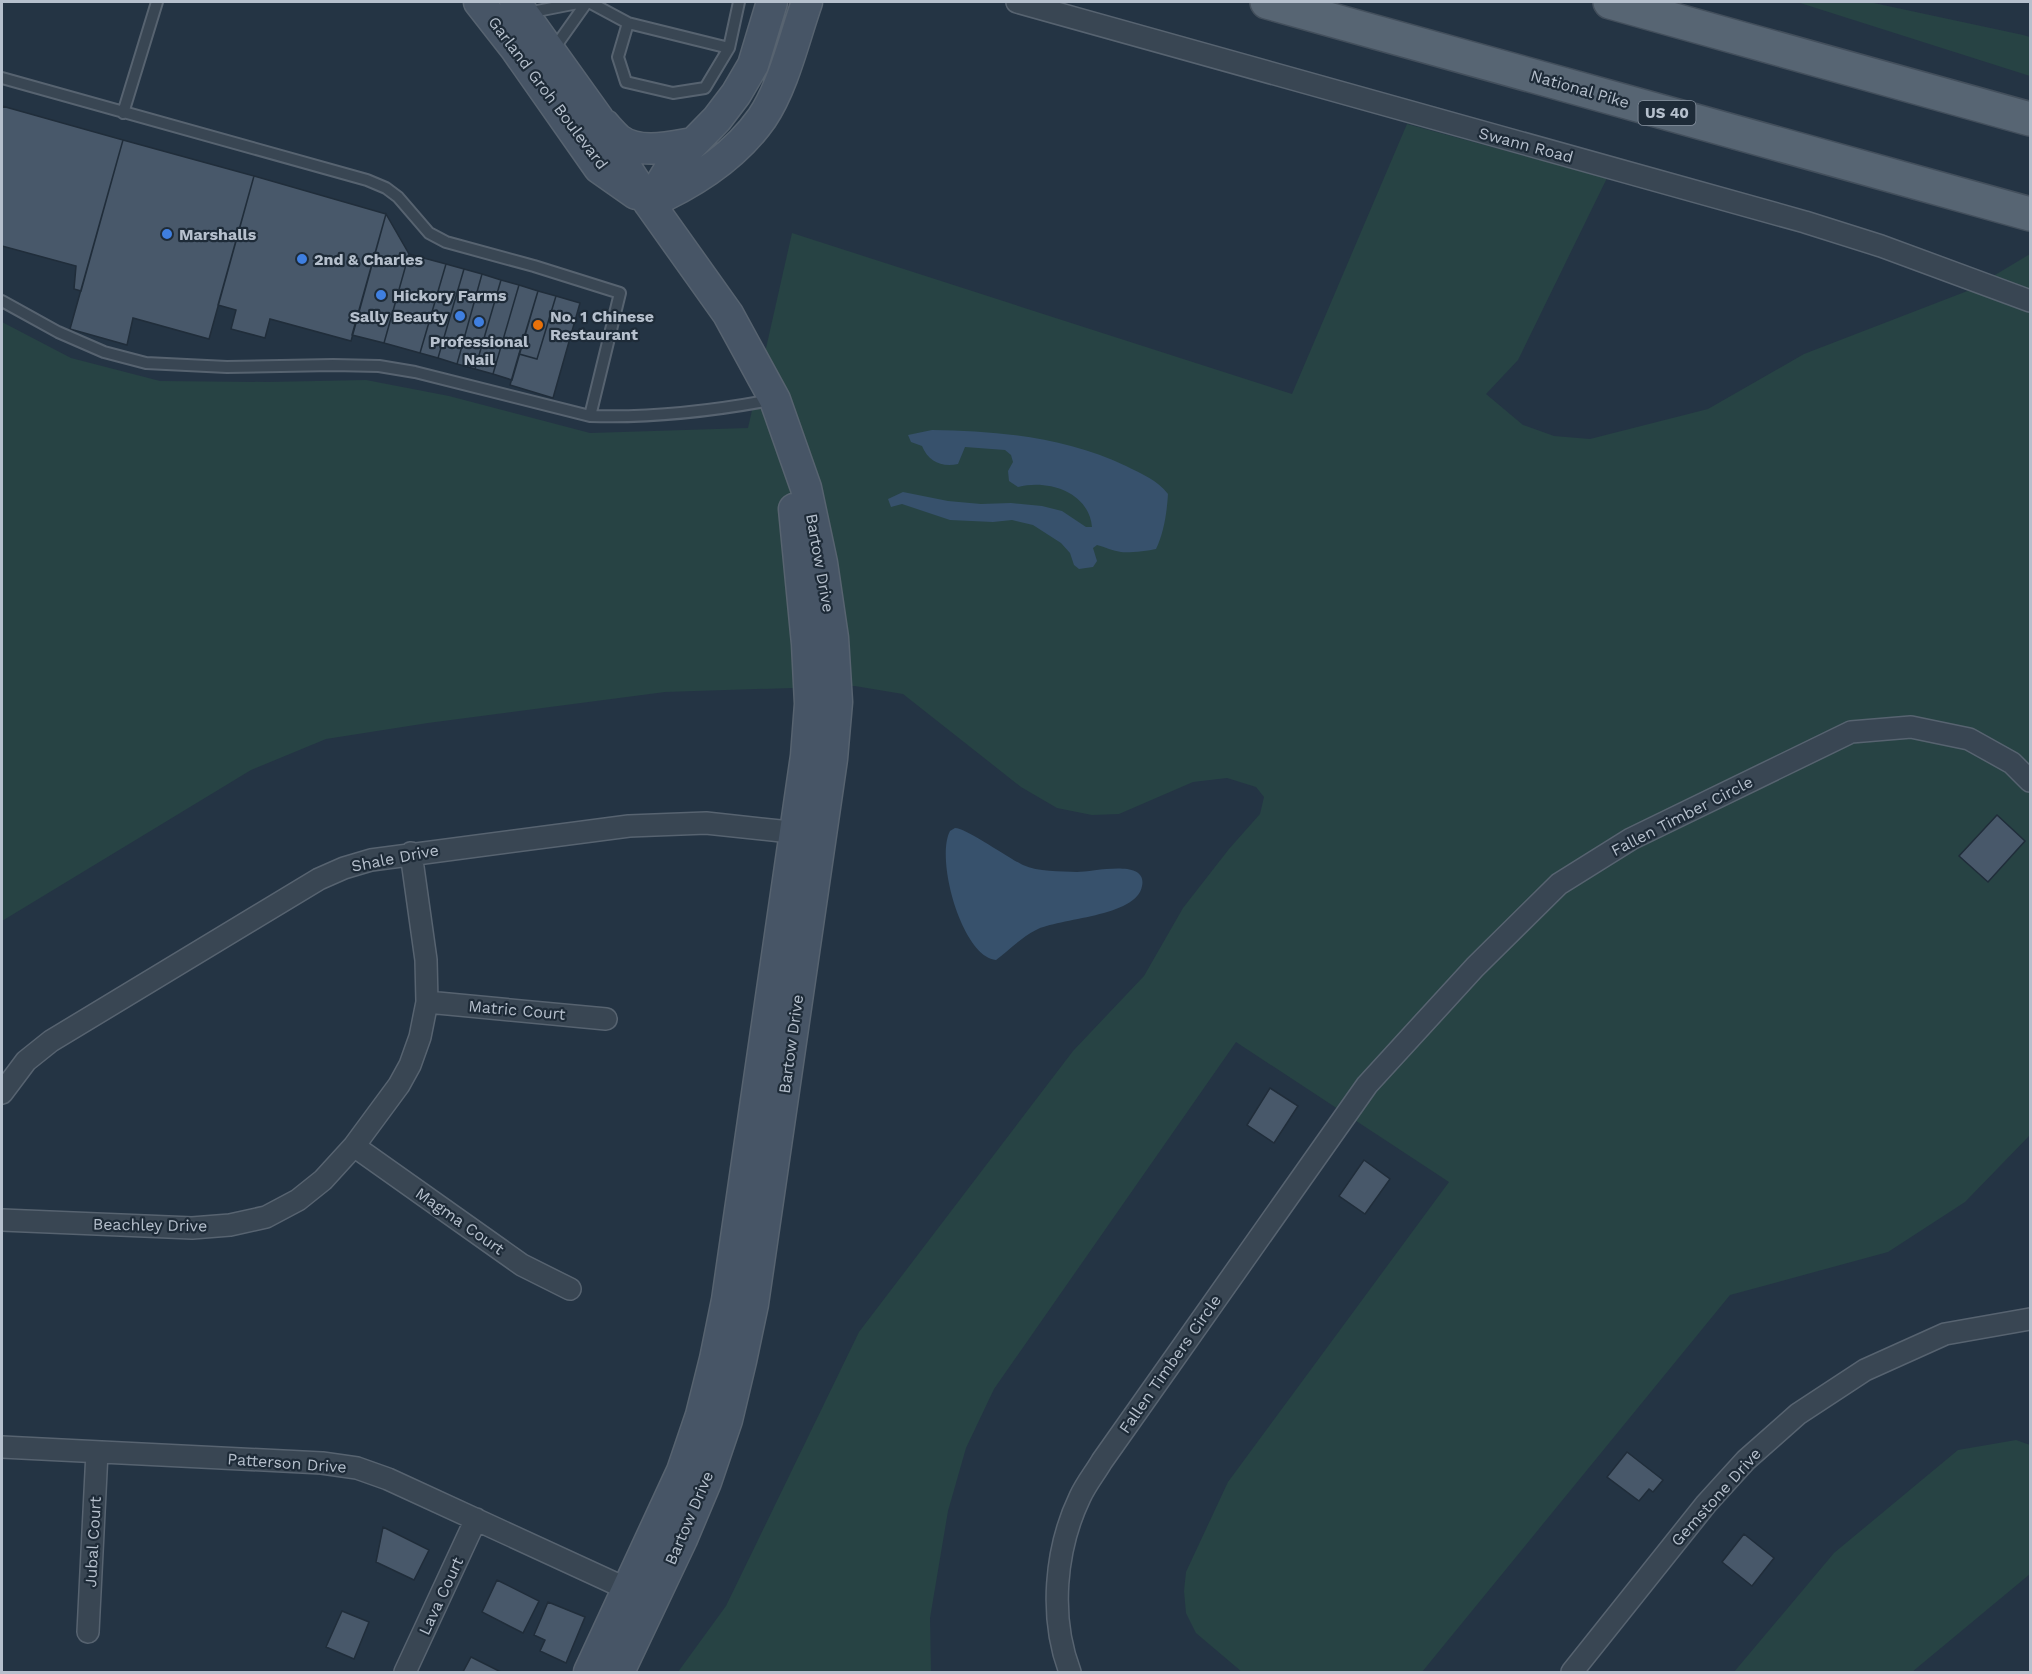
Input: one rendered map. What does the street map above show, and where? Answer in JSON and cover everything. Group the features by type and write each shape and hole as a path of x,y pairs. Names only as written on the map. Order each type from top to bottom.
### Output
{"main road":[{"name":"National Pike","path":"1268,2 2031,214"},
{"path":"1610,2 2031,119"}],"street":[{"name":"Garland Groh Boulevard","path":"479,2 515,48 599,168 649,203"},
{"path":"649,203 672,165 717,119 736,93 753,65 772,2"},
{"path":"649,203 681,189 711,169 742,141 762,117 782,76 807,2"},
{"name":"Swann Road","path":"1017,2 1805,222 1881,246 2031,301"},
{"name":"Garland Groh Boulevard","path":"519,8 598,118 619,158 649,203"},
{"path":"598,118 620,140 635,146 662,148 693,143"},
{"name":"Bartow Drive","path":"619,1672 657,1528 682,1471 715,1359 808,834 806,756 809,715 808,654 792,494 775,400 728,314 649,203"},
{"name":"Fallen Timber Circle","path":"1367,1085 1475,967 1559,884 1631,839 1851,732 1911,728 1969,739 2012,763 2031,781"},
{"name":"Shale Drive","path":"2,1093 26,1061 51,1041 319,879 344,868 411,853 629,826 706,824 808,834"},
{"name":"Beachley Drive","path":"2,1220 192,1228 230,1226 266,1217 298,1200 323,1180 354,1146 399,1085 410,1065 420,1037 427,1002 426,960 411,853"},
{"name":"Matric Court","path":"427,1002 606,1019"},
{"name":"Fallen Timbers Circle","path":"1070,1672 1059,1626 1058,1582 1066,1537 1080,1497 1102,1461 1367,1085"},
{"name":"Magma Court","path":"354,1146 522,1265 570,1289"},
{"name":"Gemstone Drive","path":"1572,1672 1706,1504 1746,1460 1798,1414 1865,1370 1944,1334 2031,1319"},
{"name":"Patterson Drive","path":"2,1447 322,1463 357,1468 388,1479 476,1519 639,1597"},
{"name":"Jubal Court","path":"88,1632 97,1452"},
{"name":"Lava Court","path":"405,1672 476,1519"},
{"name":"Bartow Drive","path":"589,1672 639,1597"}],"lane":[{"path":"123,113 157,2"},
{"path":"551,53 586,2"},
{"path":"519,8 586,2 627,23 729,48"},
{"path":"627,23 618,57 626,82 673,93 705,88 729,48 739,2"},
{"path":"2,78 367,180 398,197 429,232 446,242 620,293 590,416"},
{"path":"2,301 67,336 104,352 146,363 227,367 379,366 415,372 590,416 624,417 722,409 775,400"}],"green space":[{"path":"1797,2 1869,2 2030,37 2030,76"},
{"path":"1407,124 1607,178 1518,360 1486,394 1523,425 1554,436 1590,439 1708,409 1804,354 1970,290 2030,254 2030,1135 1965,1202 1888,1252 1730,1295 1422,1672 1242,1672 1196,1633 1186,1613 1184,1591 1186,1572 1228,1482 1449,1182 1236,1042 994,1389 966,1448 948,1511 930,1618 931,1672 678,1672 726,1606 859,1332 1073,1051 1144,976 1183,908 1229,849 1260,814 1264,797 1256,787 1227,778 1193,782 1119,814 1092,815 1057,808 1021,787 903,694 855,686 665,692 428,723 326,739 251,770 2,921 2,322 71,358 160,381 366,380 449,396 590,433 748,428 792,233 1292,394"},
{"path":"2016,1440 2030,1445 2030,1574 1912,1672 1734,1672 1834,1553 1958,1450"}],"water":[{"path":"932,430 1006,434 1055,442 1103,456 1143,475 1168,494 1165,522 1156,549 1124,552 1097,545 1093,548 1097,561 1093,567 1079,569 1074,565 1070,553 1061,543 1033,525 1012,520 993,522 950,520 902,504 891,507 888,499 903,492 948,501 1042,506 1062,511 1086,527 1092,527 1083,505 1065,491 1042,485 1018,487 1009,481 1008,471 1013,462 1011,455 1005,450 965,447 958,464 946,465 936,462 928,456 922,446 911,442 908,435"},
{"path":"955,828 1035,869 1077,872 1128,869 1137,872 1142,877 1142,886 1137,896 1126,904 1095,915 1036,930 996,960 984,955 972,943 955,905 946,863 946,844 950,831"}],"building":[{"path":"2,106 123,140 81,291 74,289 76,266 2,246"},
{"name":"Marshalls","path":"123,140 254,176 209,339 133,318 127,345 70,329"},
{"name":"2nd & Charles","path":"254,176 386,214 351,341 270,319 265,338 231,329 236,310 218,305"},
{"name":"Hickory Farms","path":"386,214 409,254 384,343 352,335"},
{"path":"409,254 446,264 420,353 384,343"},
{"path":"446,264 464,269 438,358 420,353"},
{"name":"Sally Beauty","path":"464,269 482,274 457,364 438,358"},
{"name":"Professional Nail","path":"482,274 501,280 475,369 457,364"},
{"path":"501,280 519,285 493,374 475,369"},
{"path":"519,285 538,291 512,380 493,374"},
{"name":"No. 1 Chinese Restaurant","path":"538,291 556,296 537,359 519,354"},
{"path":"556,296 580,303 553,398 510,385 519,354 537,359"},
{"path":"1997,815 2025,841 1988,882 1959,856"},
{"path":"1270,1088 1298,1106 1274,1143 1247,1125"},
{"path":"1364,1160 1390,1179 1365,1214 1339,1196"},
{"path":"1627,1452 1663,1480 1653,1492 1649,1489 1639,1501 1607,1477"},
{"path":"383,1527 429,1550 414,1580 376,1562"},
{"path":"1744,1534 1774,1558 1752,1586 1722,1562"},
{"path":"497,1580 539,1601 523,1633 482,1612"},
{"path":"548,1602 585,1617 566,1663 540,1651 545,1640 534,1635"},
{"path":"342,1611 369,1622 354,1659 326,1647"},
{"path":"471,1657 501,1672 463,1672"}],"place":[{"name":"Marshalls","path":"167,234"},
{"name":"2nd & Charles","path":"302,259"},
{"name":"Hickory Farms","path":"381,295"},
{"name":"Sally Beauty","path":"460,316"},
{"name":"Professional Nail","path":"479,322"},
{"name":"No. 1 Chinese Restaurant","path":"538,325"}]}
